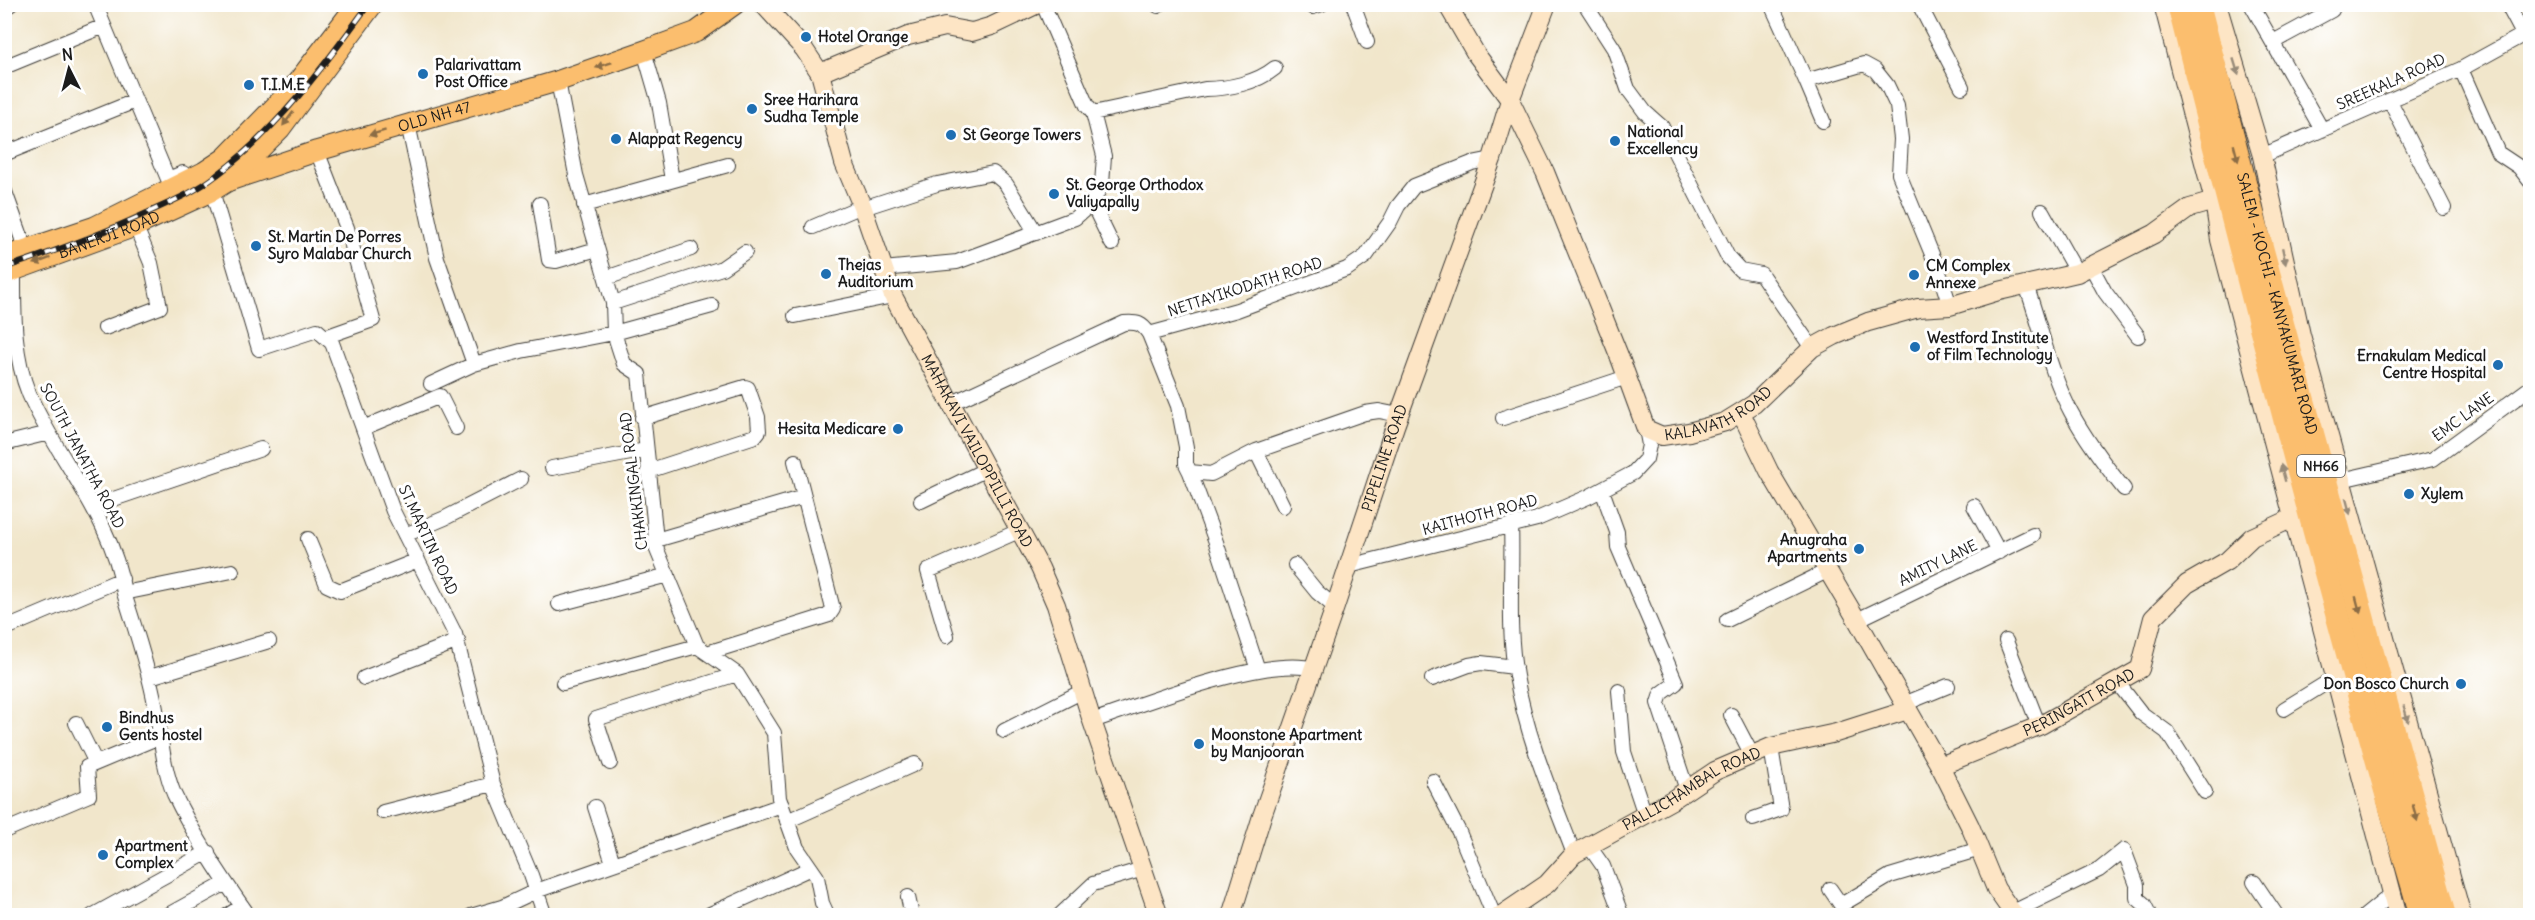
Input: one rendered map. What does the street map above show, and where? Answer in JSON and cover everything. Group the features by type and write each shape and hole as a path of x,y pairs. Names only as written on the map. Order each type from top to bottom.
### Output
{"highway":[{"name":"SALEM - KOCHI - KANYAKUMARI ROAD","path":"2191,11 2234,231 2322,478 2413,773 2444,915"},
{"name":"SALEM - KOCHI - KANYAKUMARI ROAD","path":"2322,478 2352,670 2422,915"}],"main road":[{"path":"225,158 292,88 357,4"},
{"path":"220,186 280,129 373,4"},
{"name":"OLD NH 47","path":"220,186 317,151 558,81 644,51 696,32 735,4"},
{"name":"BANERJI ROAD","path":"8,267 26,249 94,227 132,219 225,158"},
{"name":"BANERJI ROAD","path":"8,267 220,186"}],"street":[{"path":"4,8 11,4"},
{"path":"95,4 168,179 225,158"},
{"name":"MAHAKAVI VAILOPPILLI ROAD","path":"763,4 804,49 820,73 844,163 893,296 985,470 1021,530 1056,605 1092,721 1159,915"},
{"path":"820,73 908,36 945,27 972,32 992,26 1038,4"},
{"path":"883,269 957,262 1075,218 1092,203 1102,183 1104,156 1093,113 1087,106 1043,4"},
{"path":"1353,4 1367,42"},
{"name":"KALAVATH ROAD","path":"1447,4 1476,54 1510,100 1545,172 1646,429 1662,436 1689,432 1725,422 1755,404 1812,348 1868,322 1918,308 1950,306 2084,270 2154,234 2190,208 2214,201"},
{"name":"PIPELINE ROAD","path":"1231,915 1262,816 1399,415 1492,159 1510,100 1547,4"},
{"path":"1585,4 1614,49 1628,89 1645,112 1662,127 1728,257 1740,270 1761,274 1812,348"},
{"path":"1771,4 1823,122"},
{"path":"1919,4 1962,87"},
{"path":"2251,4 2322,130"},
{"path":"2507,4 2528,33"},
{"path":"2273,42 2332,10"},
{"path":"2191,11 2262,156 2301,335 2322,478"},
{"path":"2191,11 2220,240 2295,517 2398,915"},
{"path":"4,68 104,26"},
{"name":"SREEKALA ROAD","path":"2262,156 2461,69 2528,33"},
{"path":"644,51 659,103 672,180"},
{"path":"1806,81 1864,64 1875,70 1887,85 1898,106 1899,174 1938,269 1950,306"},
{"path":"1093,113 1204,89 1219,89 1250,81 1275,68"},
{"path":"2461,69 2498,153 2519,167 2530,181"},
{"name":"CHAKKINGAL ROAD","path":"558,81 576,175 613,303 614,333 624,364 639,374 657,550 702,650"},
{"path":"4,154 135,101"},
{"path":"2391,101 2444,208"},
{"path":"408,124 437,258 474,364"},
{"path":"220,186 259,349 318,330 325,337 373,320 347,228 317,151"},
{"name":"NETTAYIKODATH ROAD","path":"1149,334 1237,310 1347,269 1366,256 1390,222 1398,206 1414,186 1472,163 1492,159"},
{"path":"584,205 728,165"},
{"path":"813,227 862,207 938,184 993,173 1006,184 1036,233"},
{"path":"4,189 26,249"},
{"path":"1092,203 1112,244"},
{"path":"540,204 549,260 556,261 597,249"},
{"path":"2042,211 2084,270 2105,292 2138,336"},
{"path":"105,328 160,307 150,263 132,219"},
{"path":"606,278 691,249"},
{"path":"613,303 722,268 745,252"},
{"name":"SOUTH JANATHA ROAD","path":"8,267 17,352 29,392 49,433 93,506 123,586 150,677 158,714 159,737 174,793 226,883 246,911"},
{"path":"2026,285 2041,335 2070,411 2097,456 2124,489"},
{"path":"795,316 893,296"},
{"path":"431,384 474,364 521,351 614,333 712,306"},
{"path":"950,404 1124,323 1137,322 1144,326 1178,406 1186,447 1186,464 1216,542 1258,670"},
{"name":"ST.MARTIN ROAD","path":"325,337 332,343 393,510 458,641 493,784 545,915"},
{"path":"1503,418 1627,377"},
{"path":"642,418 745,387 748,388 758,417 759,431 755,436 648,471"},
{"name":"EMC LANE","path":"2322,478 2433,459 2530,389"},
{"path":"363,428 440,396 456,428"},
{"path":"1190,472 1211,474 1256,451 1365,413 1379,411 1399,415"},
{"path":"1740,413 1769,471 1940,766 1980,849 1996,889 2014,914 2099,870 2124,850 2138,885 2137,898 2144,904 2150,915"},
{"name":"KAITHOTH ROAD","path":"1349,566 1537,519 1602,490 1633,473 1646,459 1649,446 1646,429"},
{"path":"4,444 49,433"},
{"path":"93,506 261,449"},
{"path":"552,468 646,450"},
{"path":"1256,451 1282,506"},
{"path":"563,683 702,650 829,615 833,609 795,461"},
{"path":"921,501 985,470"},
{"path":"405,535 445,518 520,479"},
{"path":"1602,490 1617,532 1618,547 1676,682 1661,694 1658,703 1687,789"},
{"path":"656,540 804,497"},
{"path":"1974,506 1999,552"},
{"name":"PERINGATT ROAD","path":"1940,766 2039,726 2140,669 2153,618 2187,584 2227,561 2252,537 2295,517"},
{"path":"1511,525 1512,640 1515,667 1535,750 1582,850 1603,866 1622,915"},
{"path":"947,636 928,571 1021,530"},
{"name":"AMITY LANE","path":"1857,620 2033,535"},
{"path":"308,539 327,585 340,591 418,560"},
{"path":"1295,565 1317,592 1335,607"},
{"path":"4,629 123,586 232,571"},
{"path":"1727,620 1827,571"},
{"path":"559,604 668,575"},
{"path":"150,677 269,641"},
{"path":"364,678 458,641"},
{"path":"2006,641 2039,726"},
{"path":"702,650 737,674 774,733 782,805 796,848 817,877 822,903 828,915"},
{"path":"1431,679 1481,663 1515,667"},
{"path":"1092,721 1210,682 1258,670 1303,666 1314,669"},
{"path":"610,763 596,719 737,674"},
{"path":"2284,709 2336,677"},
{"path":"2116,682 2141,713 2167,732 2205,792"},
{"path":"1906,707 1948,686"},
{"path":"1004,730 1083,691"},
{"path":"1619,691 1624,752 1645,815"},
{"name":"PALLICHAMBAL ROAD","path":"1500,915 1548,884 1582,850 1645,815 1715,771 1771,747 1836,733 1906,707"},
{"path":"1731,715 1752,755"},
{"path":"76,723 96,763"},
{"path":"4,831 88,795 87,767 159,737"},
{"path":"1753,819 1781,809 1771,747"},
{"path":"788,821 915,764"},
{"path":"2413,773 2462,915"},
{"path":"1433,781 1459,832 1494,915"},
{"path":"383,812 493,784"},
{"path":"471,915 502,907 536,891 782,805"},
{"path":"595,807 613,863"},
{"path":"1830,889 1843,910 1890,876 1980,849"},
{"path":"92,915 208,852"},
{"path":"710,914 811,868"},
{"path":"1059,915 1093,884 1143,868"},
{"path":"2254,882 2277,915"},
{"path":"166,915 226,883"},
{"path":"2365,915 2392,894"},
{"path":"908,897 912,915"},
{"path":"227,915 246,911"}],"railway":[{"path":"4,268 114,228 176,200 209,181 260,138 299,96 369,4"}],"place":[{"name":"Hotel Orange","path":"806,37"},
{"name":"Palarivattam Post Office","path":"423,74"},
{"name":"T.I.M.E","path":"249,85"},
{"name":"Sree Harihara Sudha Temple","path":"752,109"},
{"name":"St George Towers","path":"951,135"},
{"name":"Alappat Regency","path":"616,139"},
{"name":"National Excellency","path":"1615,141"},
{"name":"St. George Orthodox Valiyapally","path":"1054,194"},
{"name":"St. Martin De Porres Syro Malabar Church","path":"256,246"},
{"name":"Thejas Auditorium","path":"826,274"},
{"name":"CM Complex Annexe","path":"1914,275"},
{"name":"Westford Institute of Film Technology","path":"1915,347"},
{"name":"Ernakulam Medical Centre Hospital","path":"2498,365"},
{"name":"Hesita Medicare","path":"898,429"},
{"name":"Xylem","path":"2409,494"},
{"name":"Anugraha Apartments","path":"1859,549"},
{"name":"Don Bosco Church","path":"2461,684"},
{"name":"Bindhus Gents hostel","path":"107,727"},
{"name":"Moonstone Apartment by Manjooran","path":"1199,744"},
{"name":"Apartment Complex","path":"103,855"}]}
